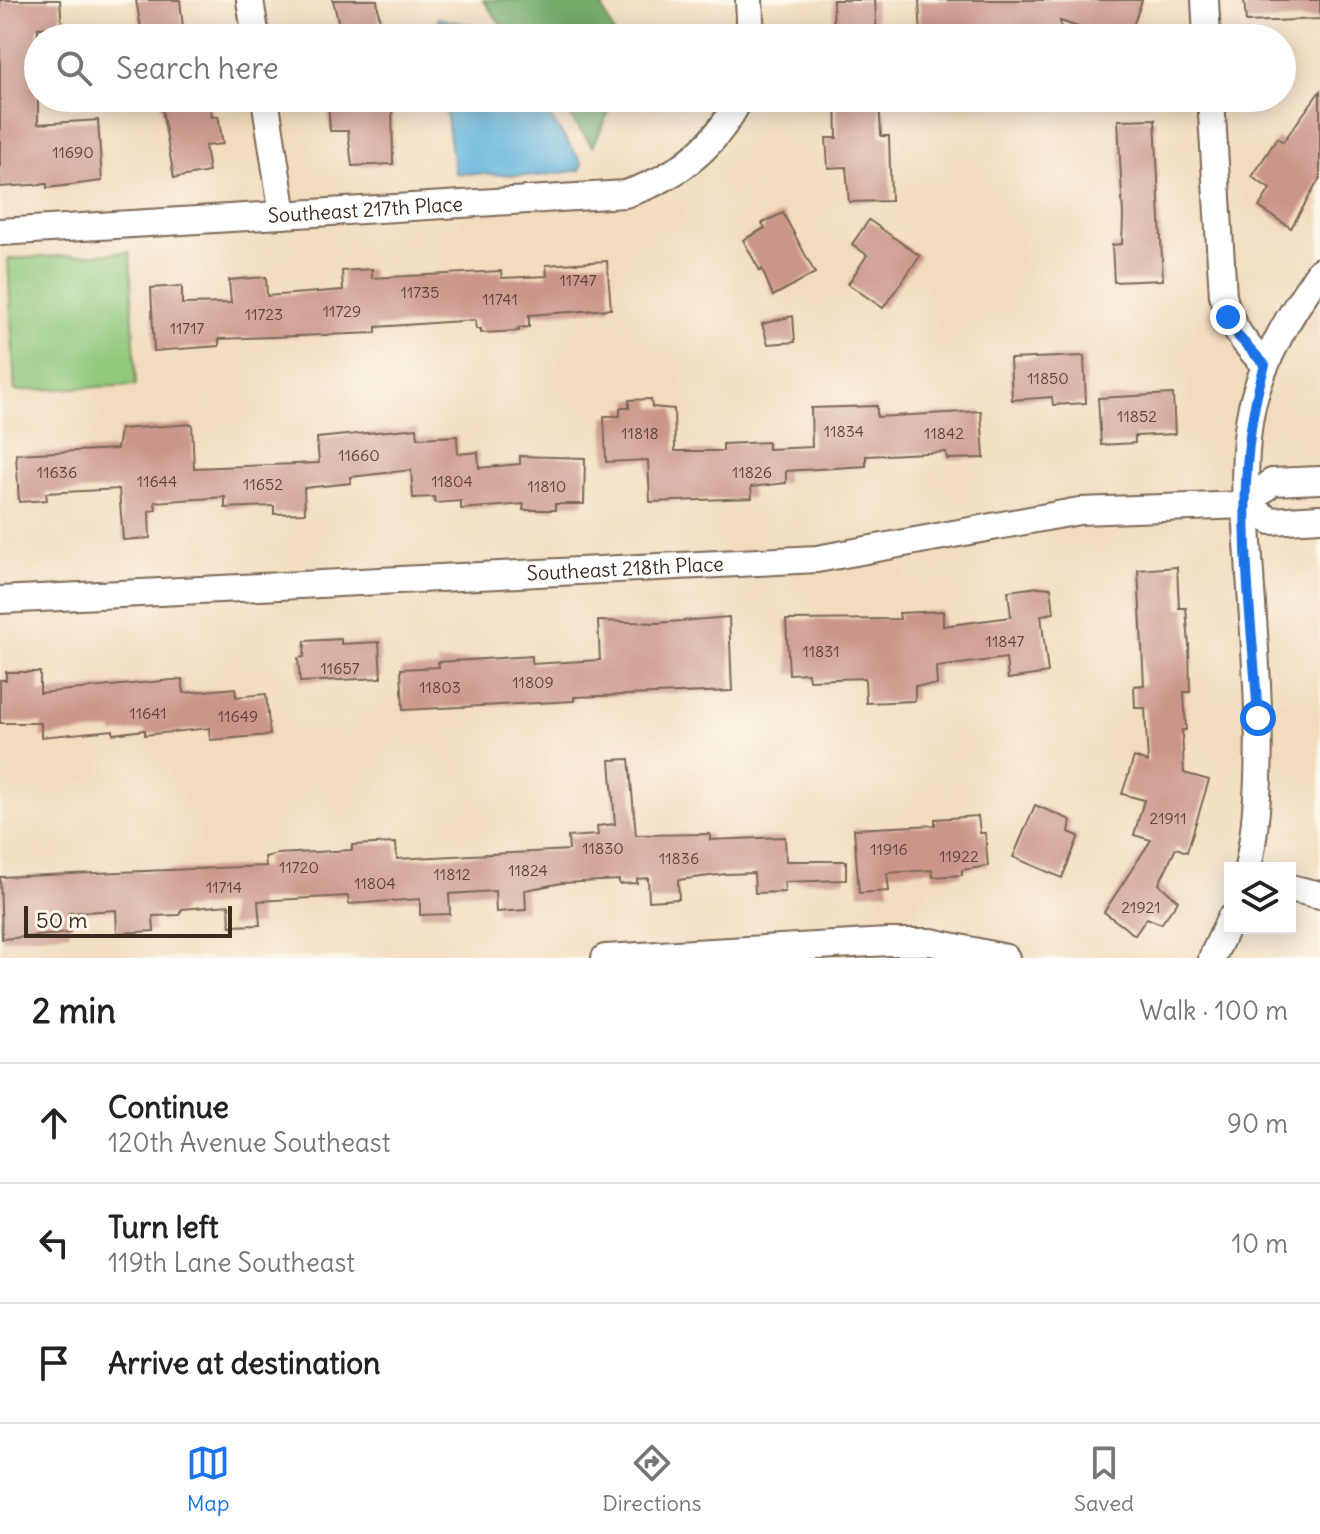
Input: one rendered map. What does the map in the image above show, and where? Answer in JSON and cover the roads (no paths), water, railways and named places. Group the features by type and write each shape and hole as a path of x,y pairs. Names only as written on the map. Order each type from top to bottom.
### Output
{"street":[{"path":"250,0 254,24"},
{"path":"749,0 750,24"},
{"path":"1205,0 1206,24"},
{"path":"267,112 283,215"},
{"name":"Southeast 217th Place","path":"0,232 625,194 667,178 689,163 714,138 731,112"},
{"path":"1212,112 1223,296 1228,317 1238,336 1265,365"},
{"path":"1249,862 1257,823 1260,767 1246,505 1247,446 1252,406 1265,365 1289,316 1320,271"},
{"path":"1246,505 1272,482 1320,480"},
{"path":"1246,505 1271,521 1320,518"},
{"name":"Southeast 218th Place","path":"0,600 817,559 1079,511 1246,505"},
{"path":"1296,889 1320,895"},
{"path":"1212,958 1224,932"},
{"path":"605,958 822,952 931,942 1006,958"}],"water":[{"path":"438,18 465,24 438,24"},
{"path":"446,112 547,112 582,163 580,170 537,176 455,173"}]}
